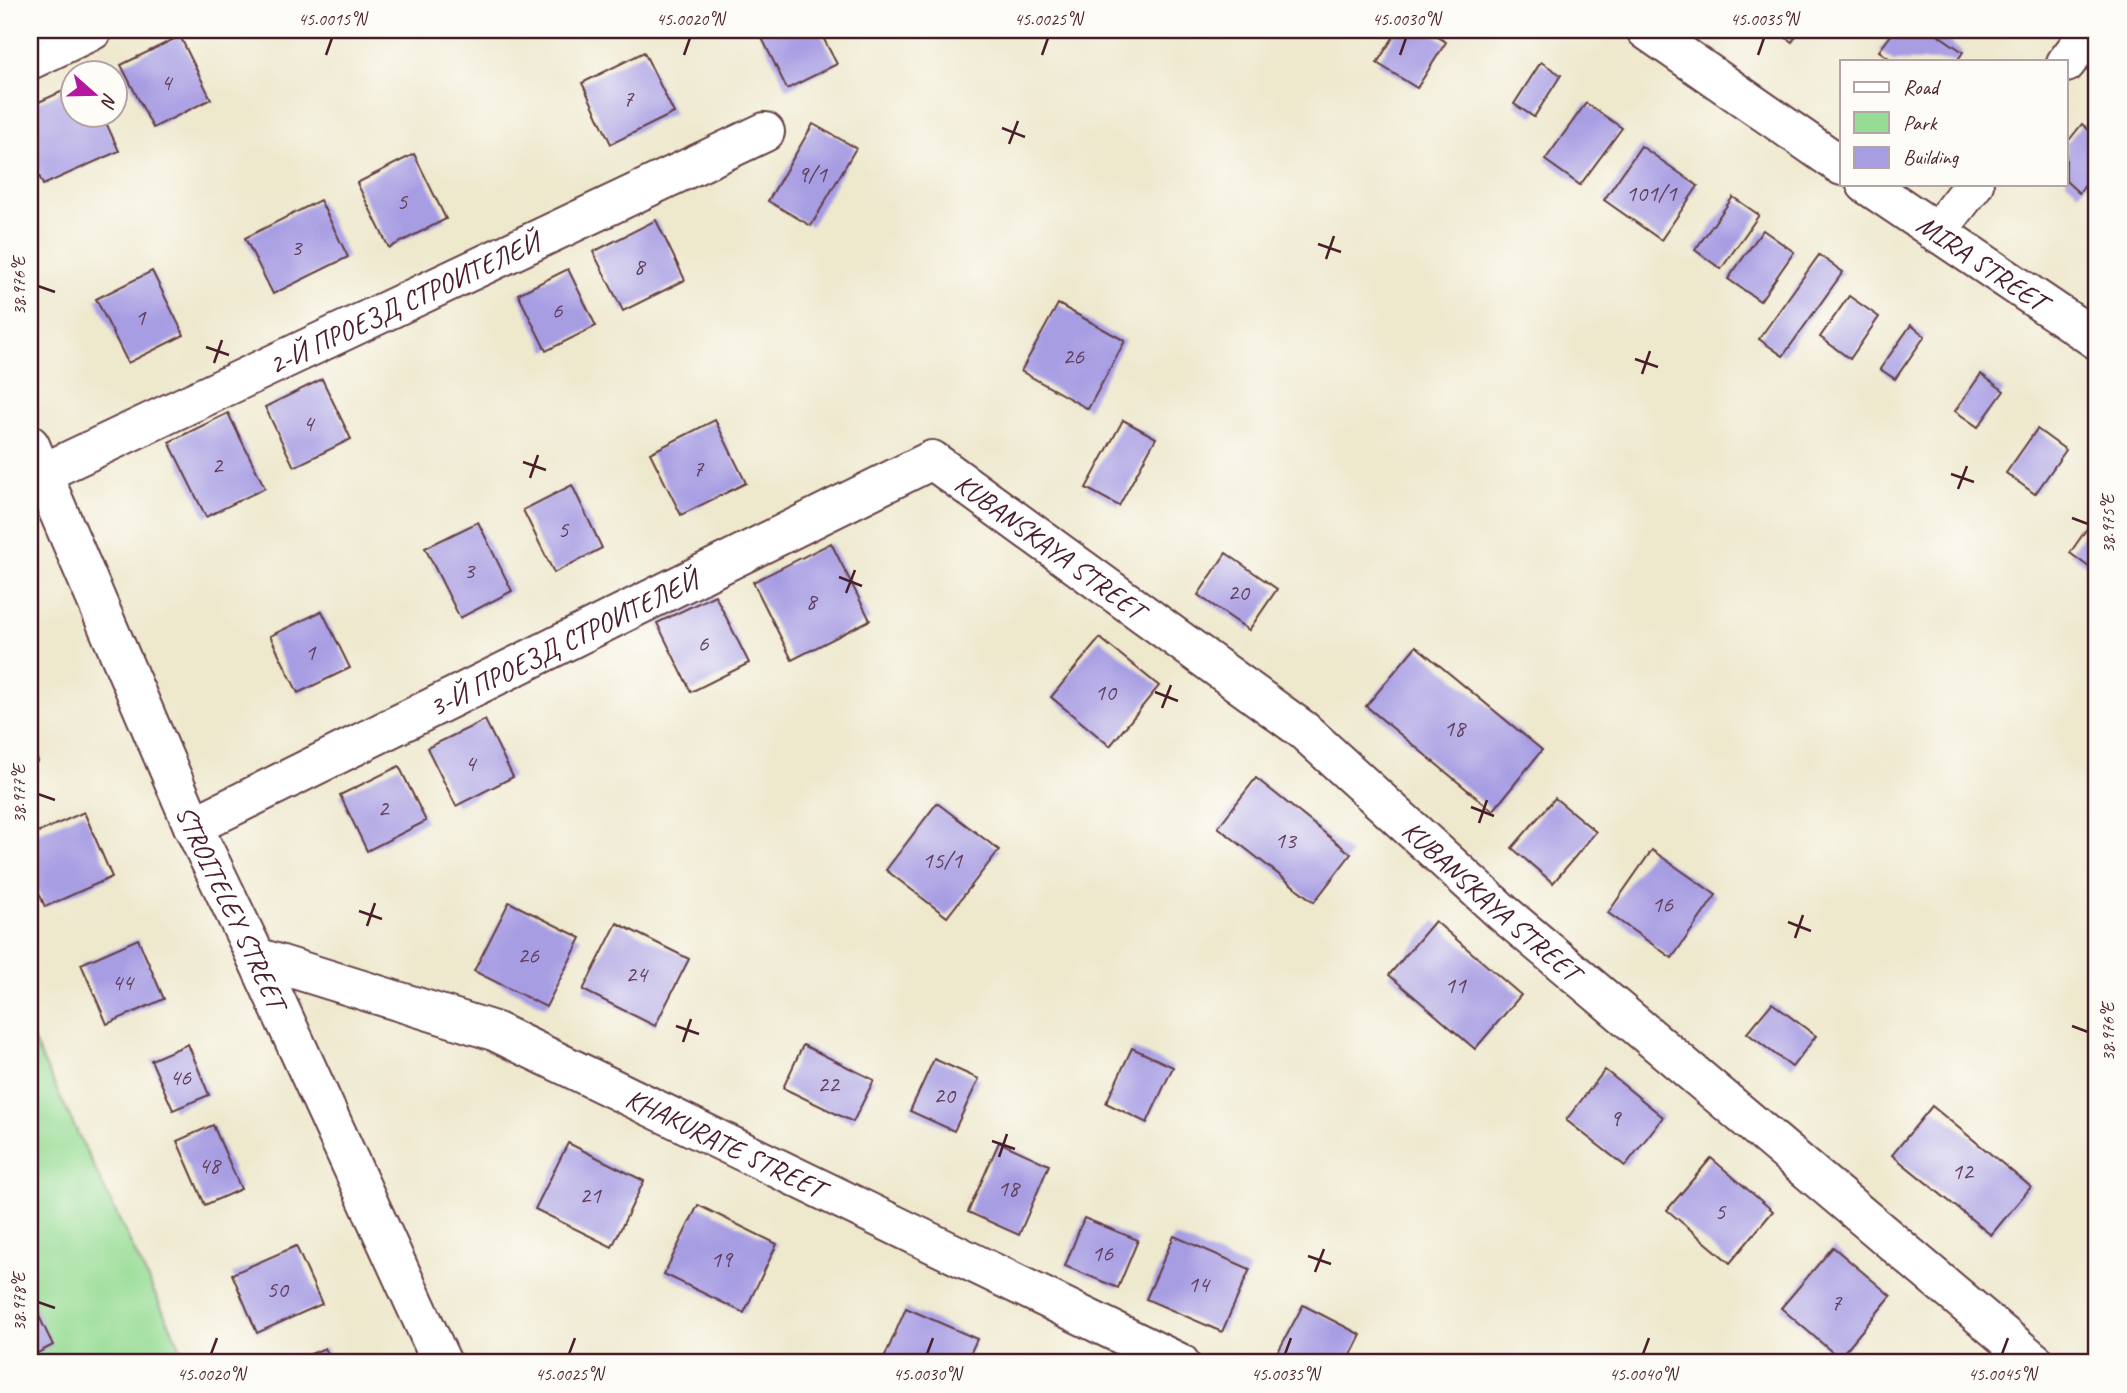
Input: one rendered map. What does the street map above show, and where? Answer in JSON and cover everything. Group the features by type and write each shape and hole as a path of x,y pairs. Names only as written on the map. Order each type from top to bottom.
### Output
{"street":[{"path":"30,60 93,30"},
{"path":"1646,30 1840,165"},
{"path":"2068,60 2091,30"},
{"name":"2-Й ПРОЕЗД СТРОИТЕЛЕЙ","path":"36,459 765,132"},
{"name":"MIRA STREET","path":"1870,186 2097,340"},
{"path":"1936,233 1972,186"},
{"name":"STROITELEY STREET","path":"36,459 193,826 442,1363"},
{"name":"3-Й ПРОЕЗД СТРОИТЕЛЕЙ","path":"193,826 932,460"},
{"name":"KUBANSKAYA STREET","path":"932,460 1303,730 1502,912 2036,1363"},
{"name":"KHAKURATE STREET","path":"256,957 494,1031 1180,1363"}],"green space":[{"path":"30,1034 188,1363 30,1363"}],"building":[{"path":"758,30 819,30 837,64 787,89"},
{"path":"1398,30 1426,30 1446,42 1417,88 1377,63"},
{"path":"1775,30 1800,30 1792,42"},
{"path":"1895,30 1931,30 1963,52 1958,60 1892,60 1879,51"},
{"path":"180,36 211,99 153,128 130,83 130,61"},
{"path":"644,52 674,113 611,144 582,83"},
{"path":"1541,62 1561,75 1534,117 1514,104"},
{"path":"60,92 60,130 109,130 119,151 43,185 30,155 30,106"},
{"path":"1586,103 1622,128 1580,185 1545,160"},
{"path":"813,124 856,148 811,226 768,201"},
{"path":"2082,124 2097,137 2097,171 2079,193 2068,183 2068,142"},
{"path":"1641,146 1698,186 1661,240 1604,200"},
{"path":"414,154 446,219 389,248 357,183"},
{"path":"1733,197 1759,215 1721,269 1695,250"},
{"path":"320,200 348,257 273,294 245,238"},
{"path":"656,220 685,280 623,311 593,252"},
{"path":"1763,230 1794,252 1760,301 1728,279"},
{"path":"1819,255 1843,272 1783,356 1759,339"},
{"path":"568,269 596,326 546,351 518,294"},
{"path":"152,271 184,335 128,363 96,299"},
{"path":"1849,296 1879,317 1850,359 1820,337"},
{"path":"1058,304 1125,341 1088,409 1021,371"},
{"path":"1911,325 1925,336 1895,379 1880,369"},
{"path":"1981,374 2004,391 1978,427 1955,411"},
{"path":"322,379 351,439 294,467 265,407"},
{"path":"228,413 265,488 206,517 169,442"},
{"path":"715,420 746,483 681,515 650,453"},
{"path":"1123,420 1156,438 1119,506 1086,488"},
{"path":"2037,429 2066,450 2035,494 2006,473"},
{"path":"572,485 602,548 554,573 523,510"},
{"path":"2097,514 2097,573 2070,553"},
{"path":"478,522 512,591 460,618 425,548"},
{"path":"831,543 870,620 792,660 753,582"},
{"path":"1226,553 1277,589 1249,630 1198,595"},
{"path":"715,595 749,663 691,692 657,623"},
{"path":"322,611 350,668 298,693 270,636"},
{"path":"1100,638 1159,686 1110,746 1051,697"},
{"path":"1416,646 1542,750 1493,811 1366,706"},
{"path":"485,720 513,777 456,806 427,748"},
{"path":"30,742 38,761 30,765"},
{"path":"399,766 426,821 367,851 340,795"},
{"path":"1256,778 1351,854 1314,902 1218,827"},
{"path":"1555,798 1596,832 1553,883 1512,848"},
{"path":"937,803 999,850 947,917 886,870"},
{"path":"84,812 112,877 45,907 30,872 30,836"},
{"path":"1652,850 1716,895 1672,958 1608,913"},
{"path":"509,902 581,938 546,1007 474,971"},
{"path":"1435,921 1521,995 1475,1049 1389,975"},
{"path":"617,923 689,959 655,1026 583,990"},
{"path":"138,939 164,999 107,1024 81,964"},
{"path":"1772,1003 1816,1036 1792,1067 1747,1033"},
{"path":"188,1044 209,1095 173,1110 151,1060"},
{"path":"803,1045 874,1080 853,1122 783,1088"},
{"path":"1132,1048 1173,1067 1147,1123 1106,1103"},
{"path":"934,1059 979,1079 954,1131 910,1111"},
{"path":"1605,1070 1663,1117 1625,1166 1566,1120"},
{"path":"1932,1106 2031,1187 1991,1235 1892,1155"},
{"path":"213,1125 241,1189 205,1205 177,1141"},
{"path":"999,1142 1049,1165 1019,1235 968,1212"},
{"path":"568,1143 644,1181 612,1247 535,1209"},
{"path":"1711,1158 1773,1211 1730,1263 1667,1210"},
{"path":"698,1205 777,1244 744,1313 664,1274"},
{"path":"1084,1218 1138,1240 1118,1288 1065,1266"},
{"path":"1174,1236 1250,1269 1222,1332 1146,1299"},
{"path":"296,1246 322,1304 257,1333 232,1274"},
{"path":"1833,1247 1891,1296 1839,1358 1781,1308"},
{"path":"30,1298 53,1345 30,1357"},
{"path":"1303,1305 1361,1335 1347,1363 1272,1363"},
{"path":"906,1308 977,1339 966,1363 882,1363"},
{"path":"325,1348 332,1363 289,1363"}]}
